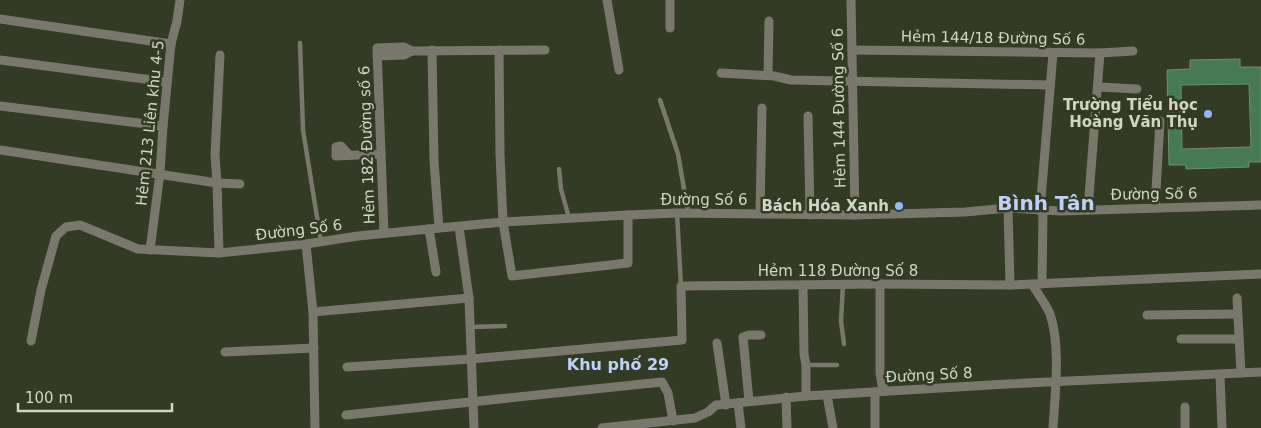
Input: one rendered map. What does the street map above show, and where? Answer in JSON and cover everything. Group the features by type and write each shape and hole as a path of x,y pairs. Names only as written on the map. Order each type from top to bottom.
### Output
{"street":[{"name":"Hẻm 213 Liên khu 4-5","path":"150,250 160,173 162,126 171,44 180,0"},
{"path":"607,0 620,70"},
{"path":"670,0 670,28"},
{"name":"Hẻm 144 Đường Số 6","path":"850,0 855,215"},
{"path":"0,20 171,44"},
{"path":"768,76 769,21"},
{"path":"436,272 432,50 545,50"},
{"name":"Hẻm 182 Đường số 6","path":"384,233 377,56 404,55 412,51 432,50"},
{"path":"499,50 503,222 512,276 628,263 628,215"},
{"name":"Hẻm 144/18 Đường Số 6","path":"852,50 1100,54 1133,51"},
{"path":"1042,284 1042,211 1053,53"},
{"path":"1088,209 1099,87 1100,54"},
{"path":"219,253 215,155 220,55"},
{"path":"0,60 167,82"},
{"path":"721,73 768,76 791,80 1050,85"},
{"path":"1099,87 1137,89"},
{"path":"0,106 162,126"},
{"path":"760,214 762,108"},
{"path":"808,116 810,215"},
{"path":"1155,208 1160,121"},
{"path":"0,150 217,183 240,184"},
{"path":"349,155 381,154"},
{"name":"Đường Số 6","path":"31,341 41,290 56,236 66,227 80,225 138,249 219,253 306,244 384,233 503,222 628,215 677,213 855,215 965,212 1008,208 1042,211 1261,205"},
{"path":"1008,208 1010,285"},
{"path":"459,227 469,298 474,428"},
{"path":"306,244 313,312 315,428"},
{"name":"Hẻm 118 Đường Số 8","path":"681,286 843,284 1010,285 1261,274"},
{"path":"880,284 880,373 882,385 886,391"},
{"path":"1032,284 1049,312 1053,326 1055,383 1053,428"},
{"path":"803,285 806,396"},
{"path":"347,367 472,359 682,340 681,286"},
{"path":"313,312 469,298"},
{"path":"1237,298 1241,373"},
{"path":"1147,315 1237,314"},
{"path":"749,401 743,337 761,335"},
{"path":"1181,339 1239,339"},
{"path":"718,342 726,405"},
{"path":"225,352 314,348"},
{"name":"Đường Số 8","path":"605,428 695,418 716,406 827,394 1261,372"},
{"path":"1220,375 1222,428"},
{"path":"346,415 662,382 668,393 673,421"},
{"path":"875,392 875,428"},
{"path":"827,394 833,428"},
{"path":"786,398 787,428"},
{"path":"738,403 741,428"},
{"path":"1185,407 1185,428"},
{"path":"695,418 697,428"}],"lane":[{"path":"300,43 303,130 321,242"},
{"path":"660,100 678,154 688,214"},
{"path":"559,169 561,188 569,218"},
{"path":"677,213 681,286"},
{"path":"843,284 841,321 844,344"},
{"path":"470,327 505,326"},
{"path":"806,365 837,364"}],"building":[{"path":"1240,59 1240,67 1261,67 1261,162 1249,162 1249,167 1186,169 1186,165 1169,165 1167,70 1190,69 1190,60","holes":["1249,84 1251,147 1182,149 1181,85"]}],"place":[{"name":"Trường Tiểu học Hoàng Văn Thụ","path":"1208,114"},
{"name":"Bách Hóa Xanh","path":"899,206"}],"district":[{"name":"Bình Tân","path":"1046,203"},
{"name":"Khu phố 29","path":"618,364"}]}
